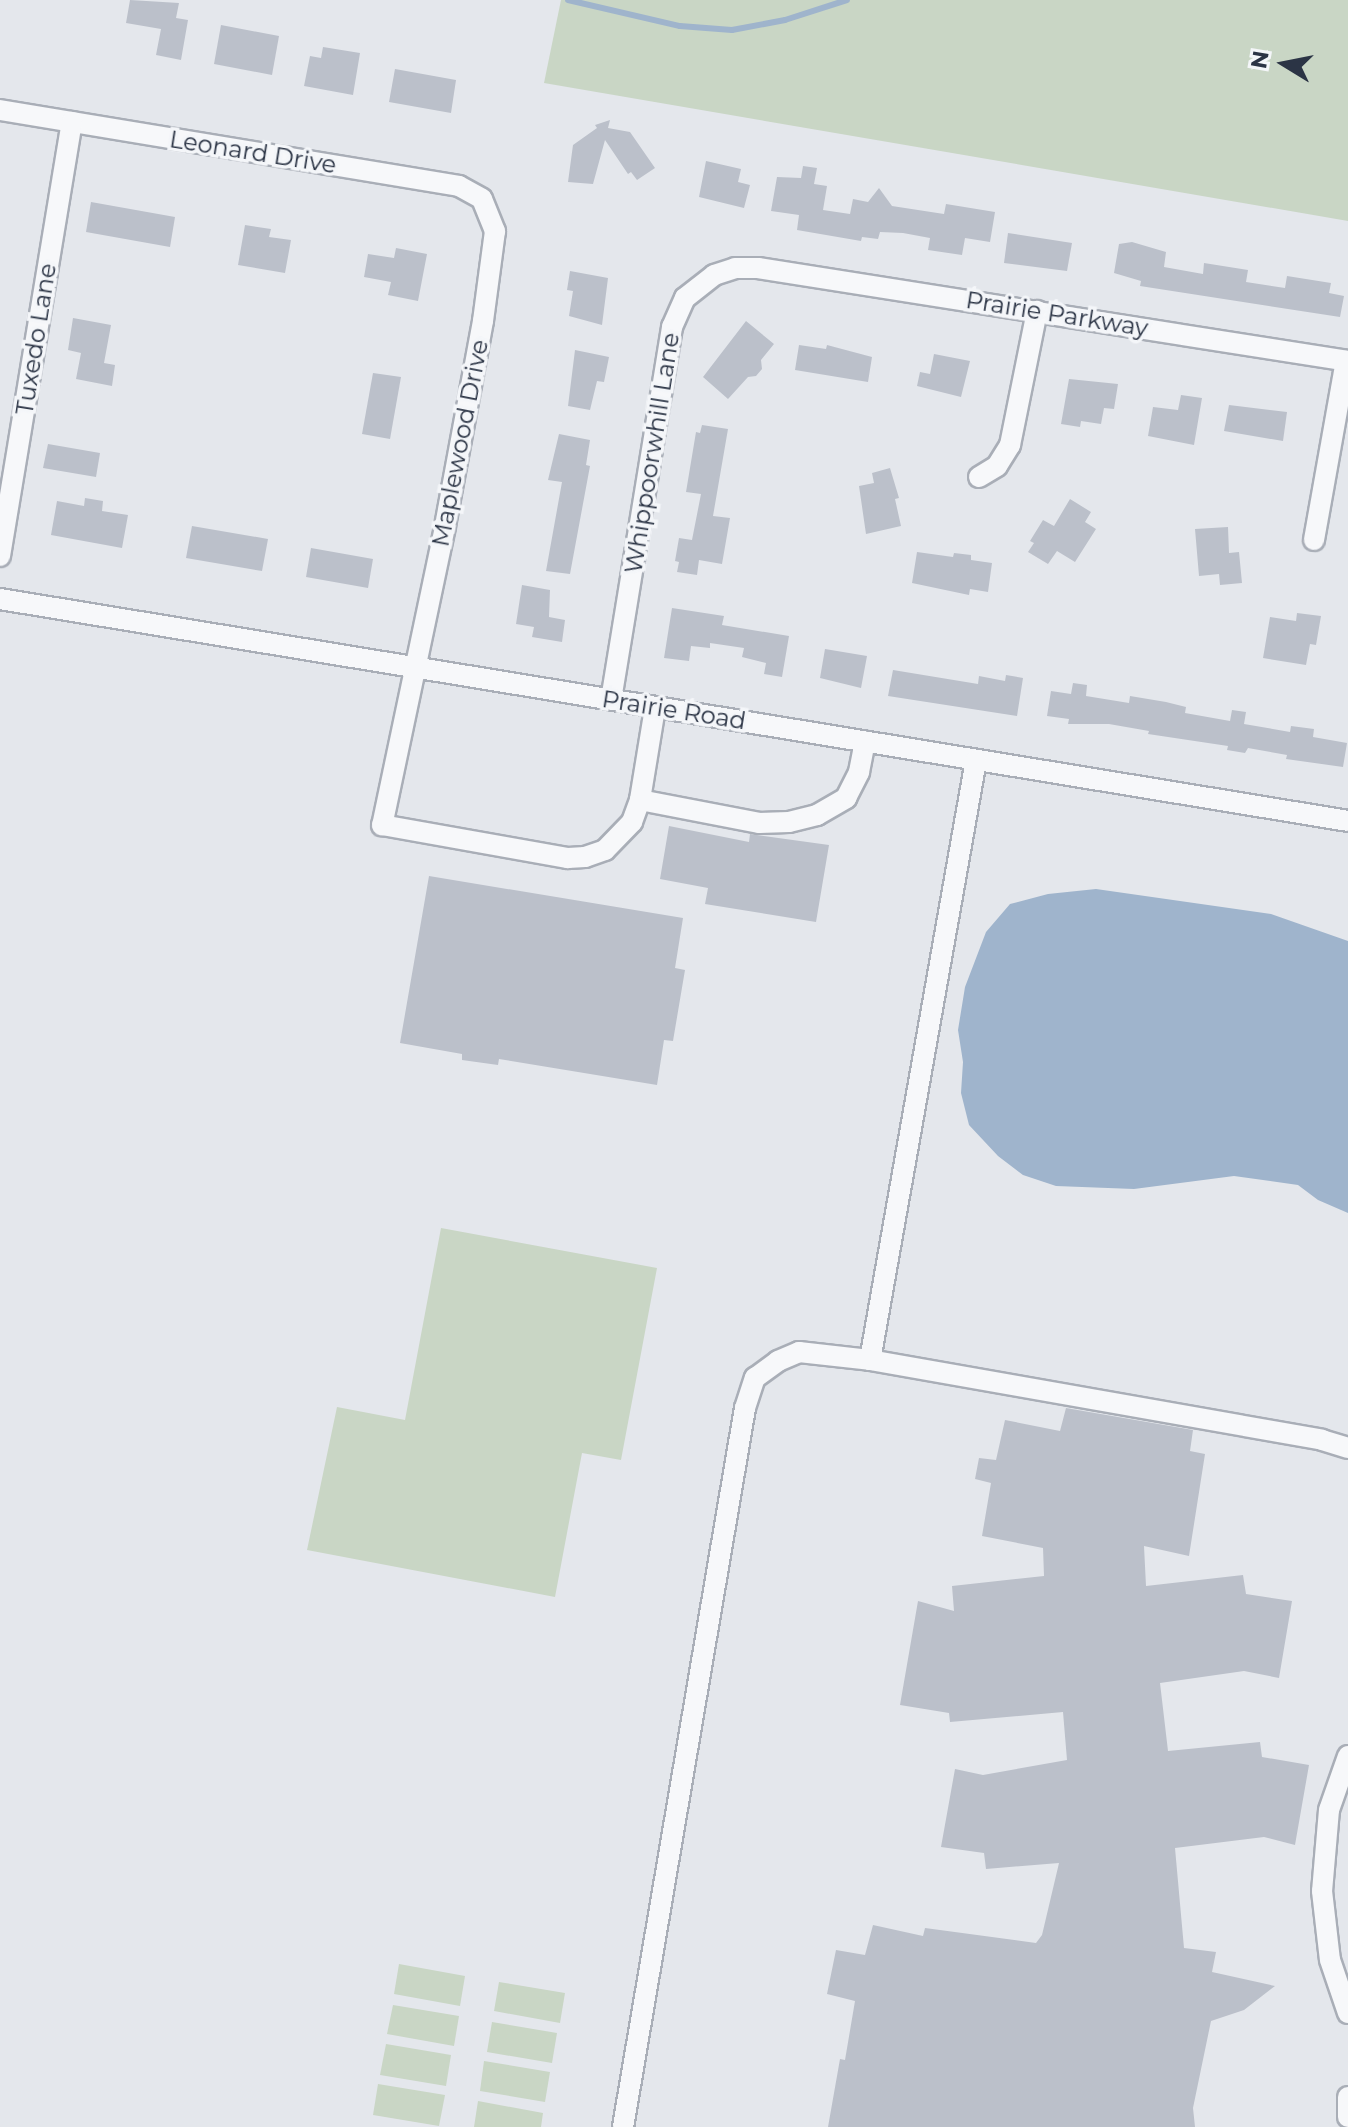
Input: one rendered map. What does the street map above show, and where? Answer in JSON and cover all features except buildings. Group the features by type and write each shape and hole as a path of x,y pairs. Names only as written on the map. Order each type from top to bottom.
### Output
{"street":[{"name":"Leonard Drive","path":"0,110 459,186 482,199 492,217"},
{"name":"Tuxedo Lane","path":"0,556 72,122"},
{"name":"Maplewood Drive","path":"492,217 495,238 472,387 382,825 568,858 605,850 632,822 640,800"},
{"name":"Whippoorwhill Lane","path":"611,700 675,317 692,290 710,277 735,268 766,270"},
{"name":"Prairie Parkway","path":"766,270 1347,361"},
{"path":"979,477 997,466 1010,445 1037,311"},
{"path":"1314,540 1347,361"},
{"name":"Prairie Road","path":"0,599 1348,821"},
{"path":"655,708 640,800 759,823 789,822 817,815 846,798 859,772 865,742"},
{"path":"870,1360 976,760"},
{"path":"623,2127 745,1408 755,1378 778,1361 799,1352 870,1360 1322,1440 1348,1448"},
{"path":"1348,1756 1329,1810 1322,1891 1330,1960 1348,2013"},
{"path":"1348,2097 1348,2117"}],"green space":[{"path":"561,0 1348,0 1348,221 544,83"},
{"path":"441,1228 657,1268 621,1460 582,1453 555,1597 307,1550 337,1407 405,1420"},
{"path":"399,1964 465,1976 460,2006 394,1994"},
{"path":"499,1982 565,1993 560,2023 494,2011"},
{"path":"393,2005 459,2016 454,2046 387,2034"},
{"path":"492,2022 557,2033 552,2063 487,2052"},
{"path":"386,2044 451,2055 446,2086 380,2075"},
{"path":"484,2061 550,2072 545,2102 480,2091"},
{"path":"378,2084 445,2095 439,2126 373,2115"},
{"path":"478,2101 543,2113 541,2127 474,2127"}],"water":[{"path":"1096,889 1271,914 1348,941 1348,1213 1318,1200 1298,1185 1234,1176 1134,1189 1056,1186 1023,1175 998,1156 969,1125 961,1093 963,1062 958,1030 965,987 986,932 1010,904 1048,894"}],"waterway":[{"path":"568,0 680,26 732,30 785,20 847,0"}]}
